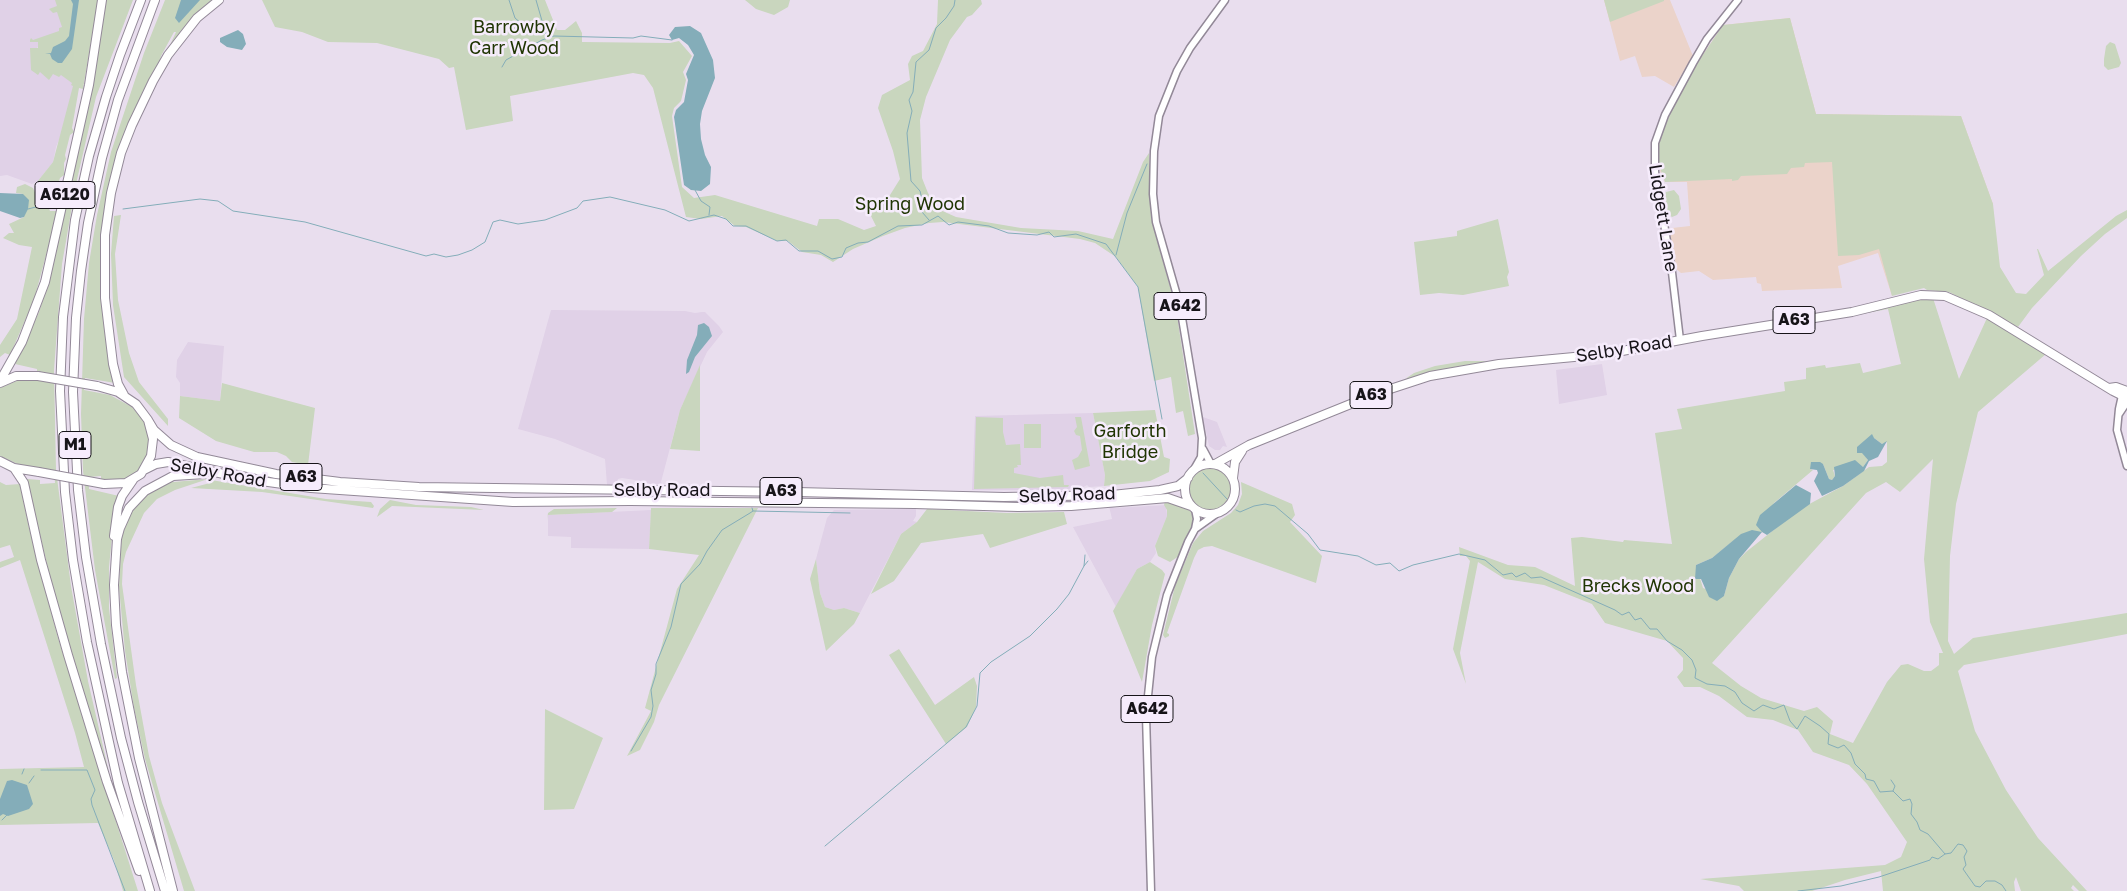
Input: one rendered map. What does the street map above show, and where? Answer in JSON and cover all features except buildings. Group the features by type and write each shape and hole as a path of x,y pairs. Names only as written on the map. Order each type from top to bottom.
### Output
{"highway":[{"name":"A6120","path":"0,382 25,335 45,282 89,85 102,0"},
{"name":"M1","path":"142,0 106,97 89,156 75,220 63,317 60,391 65,492 73,560 87,642 118,783 149,891"},
{"name":"M1","path":"155,0 118,100 102,158 88,223 76,318 73,392 78,490 86,557 100,634 121,738 138,802 166,891"},
{"name":"A6120","path":"124,395 118,384 113,364 106,298 105,235 111,193 132,125 153,81 168,55 196,18 219,0"},
{"name":"Selby Road","path":"1213,464 1249,445 1378,393 1430,376 1499,364 1606,354 1852,312 1927,294 1953,299 2002,322 2109,388 2116,387 2125,395"},
{"path":"0,382 16,376 38,376 111,389 124,395"},
{"name":"Selby Road","path":"124,395 140,408 154,430 171,445 196,456 284,475 340,482 419,487 797,492 1004,498 1112,495 1160,490 1178,486 1190,474"},
{"path":"0,461 14,468 104,484 119,484 133,480 144,470 151,456 153,446 152,433 148,420"},
{"path":"1233,478 1234,468 1239,455 1249,445"},
{"name":"Selby Road","path":"144,470 156,464 168,462 216,473 311,488 513,502 799,502 1018,507 1072,506 1168,498 1193,507"},
{"path":"1213,464 1228,471 1233,478 1236,489 1230,505 1216,514 1208,514 1193,507 1186,492 1190,474 1204,465 1213,464"},
{"name":"M1","path":"14,468 24,483 47,585 99,755 133,857 149,891"},
{"path":"173,891 139,758 122,672 116,624 114,585 117,539 130,508 149,488 173,476 216,473"},
{"name":"M1","path":"133,480 122,496 115,525 110,585 112,626 118,674 166,891"}],"main road":[{"name":"A642","path":"1213,464 1203,448 1180,306 1156,222 1153,166 1159,116 1177,71 1190,48 1225,0"},
{"name":"Lidgett Lane","path":"1680,340 1671,264 1655,172 1655,142 1665,115 1688,70 1707,39 1738,0"},
{"path":"2125,395 2119,414 2117,430 2127,466"},
{"path":"1190,474 1201,457 1203,448"},
{"name":"A642","path":"1151,891 1146,740 1148,683 1163,608 1188,542 1195,529 1197,519 1193,507"},
{"name":"A642","path":"1195,529 1216,514"}],"shaded area":[{"path":"0,0 61,0 62,32 39,44 36,51 76,76 53,162 37,182 32,184 7,175 0,176"},
{"path":"1604,0 1670,0 1693,56 1674,87 1655,76 1642,77 1635,56 1620,61"},
{"path":"1790,18 1816,114 1961,116 1993,204 1892,296 1878,253 1838,266 1842,288 1762,291 1761,284 1757,283 1756,277 1713,280 1699,271 1681,273 1675,268 1670,239 1672,228 1690,226 1687,182 1665,182 1660,171 1672,108 1694,68 1723,25"},
{"path":"551,310 705,312 723,332 707,352 680,410 661,482 663,485 641,484 635,480 622,478 618,479 616,485 607,485 605,459 555,439 518,429"},
{"path":"188,342 224,346 220,401 180,396 180,383 176,377 177,360"},
{"path":"1602,364 1607,395 1559,404 1556,370"},
{"path":"1093,413 1105,475 1104,486 1089,487 1087,485 1082,488 1072,487 1068,490 972,490 975,416"},
{"path":"1203,417 1217,422 1227,447 1223,446 1220,450 1215,450 1209,446"},
{"path":"1166,505 1167,516 1155,546 1156,553 1150,562 1137,569 1116,607 1073,527 1112,519 1109,506 1115,508"},
{"path":"916,509 916,516 913,521 917,522 901,534 860,613 844,608 834,610 825,607 820,593 816,559 827,518 834,510"},
{"path":"651,510 649,549 571,548 571,537 548,536 548,515"}],"green space":[{"path":"55,0 98,0 83,89 79,88 72,128 74,132 70,135 65,155 64,175 60,178 53,200 50,201 45,198 44,189 37,182 53,162 73,86 71,85 72,83 61,75 59,77 53,74 49,80 40,72 38,75 31,70 30,48 38,48 38,42 30,42 30,40 31,38 33,40 59,31 59,28 62,27 57,12 53,13 49,9 57,6"},
{"path":"105,0 133,0 96,97 76,184 62,264 54,370 56,470 71,586 88,681 113,790 53,590 27,479 40,480 40,484 55,483 54,471 20,465 0,456 0,388 19,380 37,381 37,369 15,364 39,312 52,271 89,98"},
{"path":"165,0 214,0 184,27 170,45 176,32 174,32 127,131 101,246 107,352 115,383 85,378 84,390 110,395 132,407 144,421 150,437 150,453 135,474 122,480 101,480 101,476 89,477 89,489 119,496 114,518 109,567 109,608 117,678 115,679 95,570 83,471 81,414 84,319 89,263 111,152 144,53"},
{"path":"262,0 545,0 557,30 565,30 576,21 582,33 582,42 670,43 679,41 692,56 683,72 686,80 681,101 674,108 672,116 682,187 694,198 715,195 817,226 819,219 838,219 864,230 876,226 870,214 890,195 900,179 893,151 878,108 882,95 910,80 908,64 912,56 923,51 937,24 938,0 981,0 982,4 972,15 967,17 950,40 926,97 920,120 922,178 928,193 938,209 956,217 1021,228 1078,231 1113,239 1143,162 1149,153 1151,217 1176,309 1195,434 1188,436 1183,411 1176,413 1171,377 1154,381 1138,287 1116,257 1095,243 1080,239 943,222 929,223 905,228 883,236 853,249 833,262 821,255 802,252 788,241 777,241 746,227 735,226 722,216 701,219 686,217 653,88 644,75 633,73 510,96 513,121 466,130 454,67 449,68 439,59 377,43 328,42 302,32 275,27"},
{"path":"745,0 790,0 788,7 774,15 756,9"},
{"path":"1604,0 1664,0 1664,1 1610,22"},
{"path":"1790,18 1816,114 1961,116 1993,204 2000,267 2016,293 2026,294 2044,275 2037,249 2048,271 2116,216 2127,210 2127,218 2105,234 2081,256 2032,308 2018,327 1949,292 1927,290 1924,288 1892,296 1879,249 1859,255 1838,256 1832,162 1805,163 1804,167 1791,168 1787,174 1741,176 1738,180 1732,181 1732,179 1665,182 1658,162 1658,141 1677,99 1694,68 1723,25"},
{"path":"2110,42 2115,44 2121,63 2119,67 2108,70 2104,66 2104,59 2106,46"},
{"path":"25,184 33,188 37,197 36,207 41,208 43,204 48,206 50,211 58,211 34,300 10,355 5,353 0,357 0,345 17,319 32,247 19,245 3,238 9,233 14,233 9,224 24,217 23,194 16,193 17,187"},
{"path":"1674,190 1679,196 1681,209 1677,215 1672,217 1666,212 1663,197 1666,192"},
{"path":"121,215 115,254 118,300 129,353 139,382 168,419 168,426 124,377 113,305 111,254 114,216"},
{"path":"1498,219 1509,272 1507,277 1509,286 1463,295 1439,293 1420,295 1414,242 1457,236 1457,231"},
{"name":"Brecks Wood","path":"1917,298 1933,298 1959,379 1987,318 2046,354 1978,412 1956,504 1950,556 1948,641 1954,654 1973,638 2127,613 2127,634 1964,665 1958,671 1975,731 2006,790 2038,838 2087,891 2079,891 2073,885 2071,888 2074,891 2021,891 2016,877 2014,882 2015,891 1883,891 1881,871 1812,891 1744,891 1739,886 1700,879 1885,865 1901,857 1907,842 1867,784 1849,765 1813,752 1798,730 1773,720 1747,717 1719,696 1700,687 1684,687 1677,677 1683,670 1683,658 1667,641 1605,623 1592,604 1544,585 1505,579 1478,562 1460,653 1466,684 1453,649 1470,561 1466,556 1460,556 1459,547 1508,565 1535,567 1575,586 1571,538 1582,537 1623,542 1624,540 1672,544 1655,433 1682,429 1677,409 1785,391 1784,382 1806,379 1806,368 1825,365 1826,368 1860,363 1863,373 1901,364 1888,309 1857,315","holes":["1874,438 1882,444 1887,442 1887,462 1882,466 1869,467 1843,486 1800,509 1746,552 1739,559 1729,578 1724,596 1703,588 1696,565 1712,558 1732,542 1762,532 1774,503 1813,470 1810,469 1823,464 1829,479 1832,480 1835,476 1833,470 1858,465 1863,467 1868,460 1863,453","1933,459 1924,559 1930,622 1943,653 1939,653 1939,665 1931,671 1924,671 1908,664 1901,665 1887,682 1853,743 1830,734 1833,721 1817,707 1804,711 1761,698 1741,686 1712,663 1866,493 1886,482 1900,492"]},
{"path":"1465,361 1489,361 1449,368 1405,379 1414,373 1435,366"},
{"path":"700,365 700,451 670,449 680,410"},
{"path":"222,383 315,408 308,465 292,462 286,456 277,452 254,452 216,441 179,418 180,396 220,401"},
{"name":"Garforth Bridge","path":"1155,410 1164,457 1170,459 1169,472 1150,481 1104,486 1105,475 1093,413"},
{"path":"976,417 1003,418 1003,432 1006,445 1020,444 1021,465 1017,465 1018,467 1014,468 1014,473 1040,478 1063,475 1064,485 1069,485 1068,487 974,489"},
{"path":"1075,417 1081,417 1090,466 1075,470 1072,460 1078,457 1082,450 1080,436 1076,435 1074,431 1077,427"},
{"path":"1024,424 1041,424 1041,448 1024,448"},
{"path":"1206,468 1214,468 1226,474 1232,490 1226,506 1214,512 1206,512 1194,506 1188,494 1188,486 1194,474"},
{"path":"172,479 173,482 208,479 175,490 157,499 144,513 126,552 122,584 136,685 149,756 162,803 195,891 184,891 145,759 134,708 125,651 119,587 122,529 127,517 141,497"},
{"path":"211,480 326,499 371,502 374,506 373,508 262,492 191,488 210,483"},
{"path":"0,482 6,485 20,484 29,528 58,638 138,891 123,891 114,860 98,823 0,825 0,769 84,767 20,560 0,568 0,562 14,557 10,545 0,548"},
{"path":"1241,482 1292,504 1295,515 1290,522 1322,556 1316,583 1212,546 1204,547 1198,550 1194,558 1167,633 1169,636 1165,638 1163,635 1175,586 1193,543 1203,531 1231,513 1238,505 1242,494"},
{"path":"390,500 416,505 471,507 484,510 392,506 377,517 380,509"},
{"path":"1165,501 1171,501 1184,506 1191,512 1193,518 1192,526 1179,556 1170,562 1158,556 1155,546 1167,516 1167,510 1164,505"},
{"path":"617,508 612,512 548,515 547,521 548,513 554,509"},
{"path":"651,508 758,508 659,705 654,722 640,750 627,756 651,711 645,708 677,589 699,555 649,549"},
{"path":"927,509 1007,513 1064,512 1067,524 990,548 983,534 921,543 894,581 871,594 901,534 917,522"},
{"path":"816,559 820,593 825,607 834,610 844,608 860,613 854,624 826,651 810,579"},
{"path":"1150,562 1165,574 1152,625 1142,682 1113,611 1137,569"},
{"path":"899,649 935,705 974,677 977,686 976,707 967,727 946,744 889,655"},
{"path":"545,709 603,738 574,809 544,810"}],"water":[{"path":"71,0 79,0 72,49 62,63 58,63 52,59 50,54 45,54 51,53 53,47 65,41 69,36 73,4"},
{"path":"181,0 200,0 179,23 175,18"},
{"path":"690,26 701,33 713,60 715,78 702,111 700,124 705,155 711,167 710,184 701,191 691,190 684,185 674,117 676,110 684,102 688,80 686,74 694,55 688,45 679,38 672,40 669,35 675,27"},
{"path":"238,30 243,34 246,44 242,50 227,47 220,42 220,38"},
{"path":"0,193 23,194 29,200 28,209 24,217 20,218 0,211"},
{"path":"704,323 709,327 712,336 695,357 689,372 686,374 687,360 697,335 698,325"},
{"path":"1872,434 1882,444 1887,441 1878,457 1869,461 1864,471 1843,486 1822,496 1814,481 1818,473 1817,470 1810,469 1811,462 1823,464 1829,479 1832,480 1835,476 1834,467 1855,460 1863,467 1868,460 1862,453 1857,453 1857,447"},
{"path":"1796,485 1811,493 1810,504 1767,535 1756,525 1760,515"},
{"path":"1752,530 1762,532 1739,559 1729,578 1724,596 1717,601 1709,597 1701,579 1695,579 1696,565 1712,558 1741,534"},
{"path":"12,780 27,785 33,804 29,809 8,816 3,814 0,816 0,799 7,781"}],"waterway":[{"path":"509,0 515,18 530,31 546,33"},
{"path":"536,0 547,38"},
{"path":"929,220 922,212 923,203 920,191 911,181 907,133 912,111 909,100 913,92 916,62 929,50 936,28 946,18 954,6 955,0"},
{"path":"502,67 506,60 542,40 554,36 633,38 641,36 672,40"},
{"path":"1116,255 1127,213 1147,164"},
{"path":"695,190 701,201 710,207 709,215"},
{"path":"123,209 200,199 218,201 233,211 305,222 426,256 434,254 446,257 472,250 485,242 493,222 500,220 518,224 545,220 577,208 583,201 610,197 665,210 689,221 714,215 726,219 733,226 746,226 777,241 786,240 799,251 818,251 832,259 842,257 846,248 858,243 868,242 898,226 922,225 938,216 949,225 958,222 989,226 1008,233 1037,235 1049,232 1054,237 1076,234 1106,244 1138,287 1162,419"},
{"path":"28,209 40,206 57,207"},
{"path":"1203,473 1227,499"},
{"path":"1236,510 1240,512 1265,504 1275,506 1308,534 1320,550 1358,556 1376,565 1390,563 1399,571 1413,565 1459,554 1485,560 1503,575 1512,573 1516,577 1525,573 1531,578 1541,577 1615,610 1622,615 1629,612 1635,620 1641,618 1650,629 1657,629 1667,641 1682,650 1692,660 1696,670 1695,678 1707,684 1725,686 1735,692 1742,703 1754,711 1763,705 1774,709 1784,705 1790,721 1797,729 1805,716 1820,726 1829,734 1828,744 1838,748 1844,745 1851,753 1855,764 1865,774 1866,779 1874,781 1880,792 1893,791 1903,801 1910,799 1912,804 1911,814 1920,830 1928,834 1945,854 1951,853 1958,844 1963,845 1967,851 1964,857 1966,865 1963,869 1975,886 1980,887 1986,881 1995,881 2002,885 2006,891"},
{"path":"631,751 651,717 653,706 651,690 656,674 656,664 671,627 681,584 700,564 722,530 753,511 752,508"},
{"path":"753,511 850,513"},
{"path":"825,846 966,727 977,706 980,673 991,662 1030,636 1057,609 1069,594 1084,566 1085,555"},
{"path":"1084,566 1088,561"},
{"path":"22,774 24,769"},
{"path":"41,770 87,770 95,790 91,799 92,805 125,891"},
{"path":"29,783 34,776"},
{"path":"1891,780 1895,786 1893,791"},
{"path":"2,820 7,815"},
{"path":"1798,891 1841,886 1879,877 1930,860 1932,857 1938,859 1945,854"}],"park label":[{"name":"Barrowby Carr Wood","path":"514,37"},
{"name":"Spring Wood","path":"910,204"}]}
